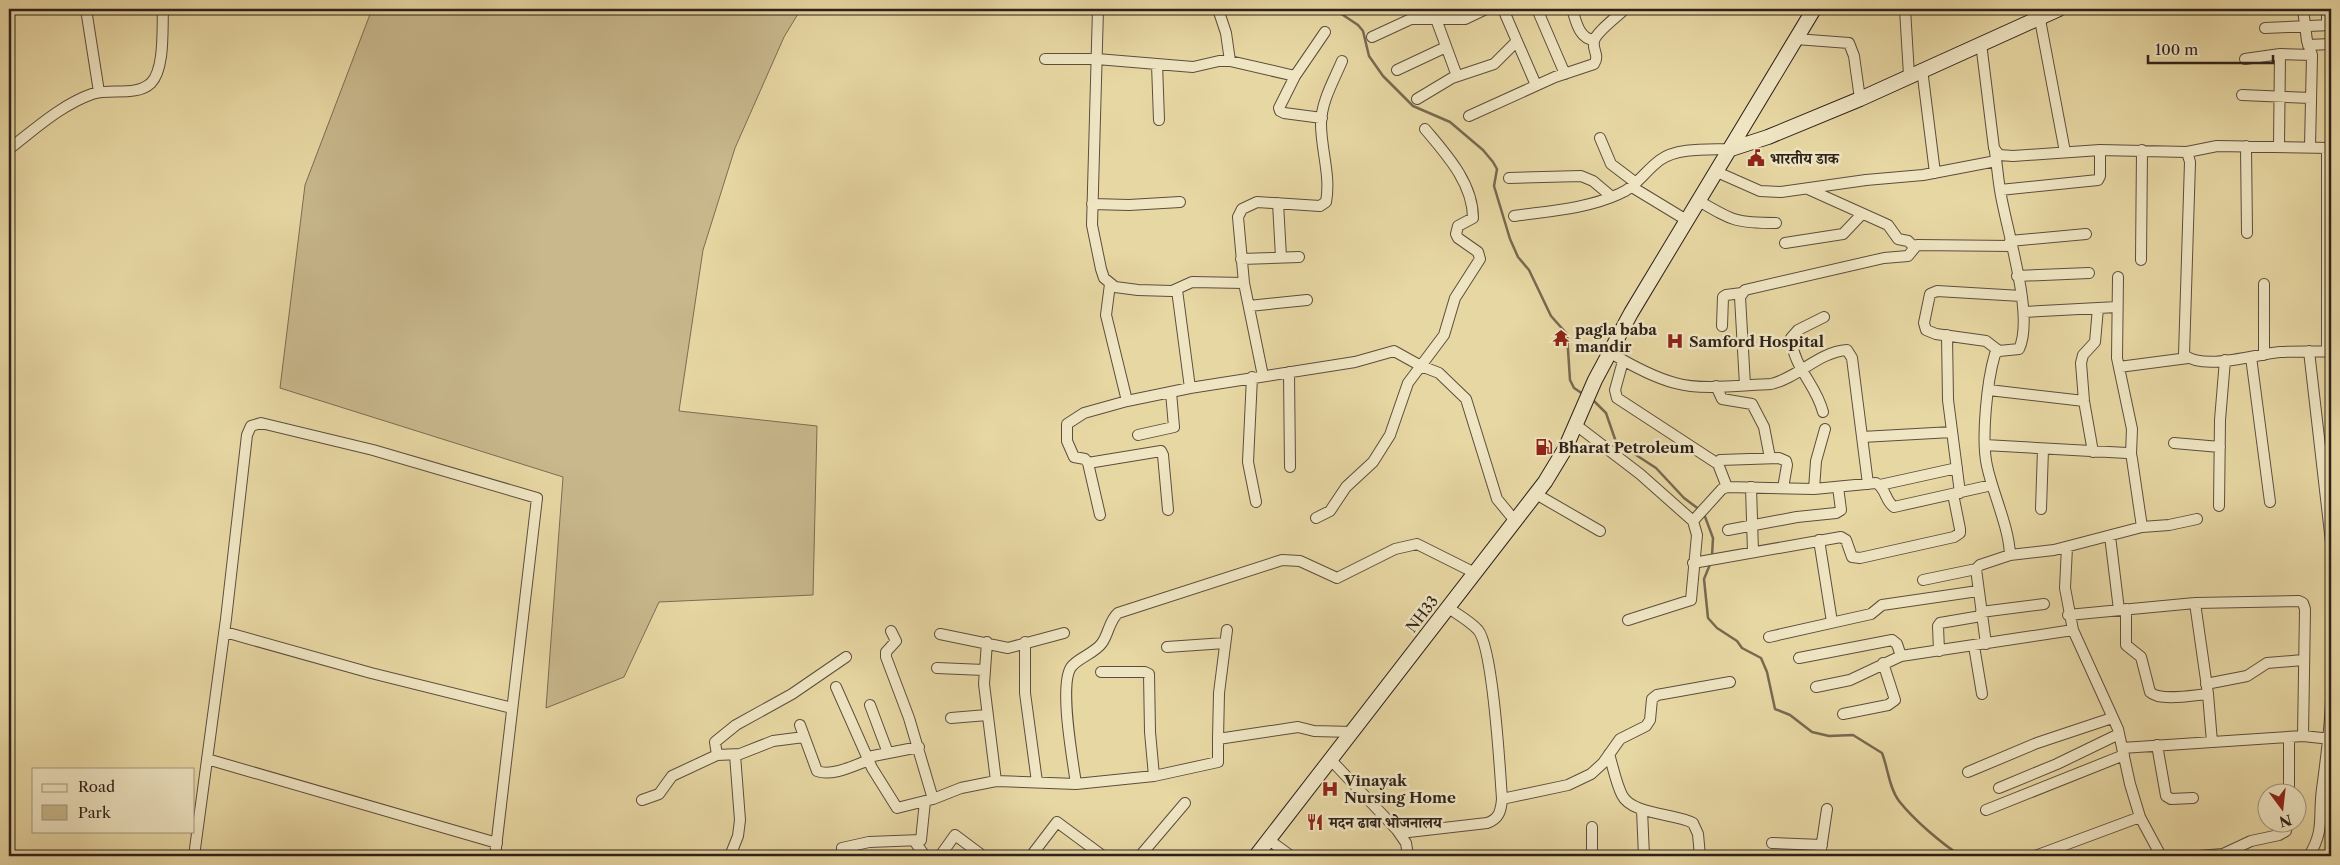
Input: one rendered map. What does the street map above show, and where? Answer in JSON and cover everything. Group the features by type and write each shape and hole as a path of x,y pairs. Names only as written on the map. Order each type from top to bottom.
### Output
{"main road":[{"name":"NH33","path":"1256,856 1447,607 1516,522 1558,462 1609,352 1814,9"},
{"path":"1731,149 1768,137 1860,99 1981,43 2038,13 2059,9"}],"street":[{"path":"86,9 99,92"},
{"path":"9,148 78,99 99,92 135,90 150,83 156,76 160,64 163,9"},
{"path":"1098,9 1092,204 1095,246 1101,269 1110,284 1115,287 1138,290 1177,290 1192,282 1244,283"},
{"path":"1218,9 1224,24 1230,61"},
{"path":"1372,37 1411,19 1464,19 1485,9"},
{"path":"1503,9 1536,85"},
{"path":"1537,9 1565,74"},
{"path":"1572,9 1582,35 1588,40 1594,40 1625,9"},
{"path":"1905,9 1909,75"},
{"path":"2303,9 2310,50 2310,147"},
{"path":"2266,28 2329,25 2327,9"},
{"path":"2038,13 2050,64 2065,152"},
{"path":"1436,19 1456,76"},
{"path":"1322,118 1280,111 1279,105 1295,76 1325,32"},
{"path":"1796,39 1849,43 1854,56 1860,99"},
{"path":"1469,116 1536,85 1584,68 1596,61 1594,40"},
{"path":"1417,99 1456,76 1494,64 1517,41"},
{"path":"1981,43 2000,190 2011,244 2017,276 2021,296 2024,312 2023,340 2019,349 1998,351 1986,341 1930,332 1924,327 1929,299 1933,292 2021,296"},
{"path":"2245,59 2310,50 2331,44"},
{"path":"1397,70 1446,47"},
{"path":"2279,146 2280,54"},
{"path":"1046,59 1097,59 1194,68 1218,61 1230,61 1295,76"},
{"path":"1263,376 1244,283 1238,225 1240,212 1252,203 1320,206 1326,202 1328,178 1322,118 1327,97 1342,61"},
{"path":"1157,64 1159,120"},
{"path":"1922,69 1935,173"},
{"path":"2242,95 2311,98"},
{"path":"1316,518 1330,511 1346,487 1373,462 1390,435 1408,383 1444,334 1455,298 1480,259 1478,252 1458,238 1456,234 1458,226 1473,218 1464,183 1453,164 1425,129"},
{"path":"1600,138 1611,164 1634,185 1688,221"},
{"path":"1717,172 1760,191 1781,192 1935,173 2003,156 2100,150 2187,152 2217,146 2329,148 2329,351 2309,351 2207,361 2188,358 2119,367"},
{"path":"2246,146 2247,233"},
{"path":"1514,216 1573,208 1612,196 1634,185 1659,161 1672,154 1731,149"},
{"path":"2000,190 2098,180 2100,176 2100,150"},
{"path":"2141,260 2142,150"},
{"path":"2187,152 2190,162 2189,251 2183,350 2184,355 2188,358"},
{"path":"1510,178 1581,176 1593,181 1612,196"},
{"path":"1806,189 1888,225 1898,239 1908,241 1914,247"},
{"path":"1699,201 1733,221 1776,223"},
{"path":"1092,204 1129,205 1180,202"},
{"path":"1278,203 1281,257"},
{"path":"1786,244 1843,234 1862,214"},
{"path":"1914,247 1942,244 2011,244 2086,234"},
{"path":"1722,326 1723,297 1726,295 1742,293 1750,288 1884,258 1906,257 1910,255 1914,247"},
{"path":"1242,259 1299,257"},
{"path":"2017,276 2089,273"},
{"path":"2118,277 2119,367 2132,429 2131,454 2142,527"},
{"path":"1110,284 1106,315 1127,401"},
{"path":"2264,284 2264,355"},
{"path":"1177,290 1190,388"},
{"path":"1742,293 1745,385"},
{"path":"1249,306 1307,300"},
{"path":"2024,312 2117,307"},
{"path":"2093,452 2084,401 2080,363 2083,355 2095,342 2098,308"},
{"path":"1823,412 1817,394 1800,370 1792,342 1793,334 1824,317"},
{"path":"1693,563 1844,537 1850,555 1856,558 1954,537 1960,533 1956,494 1957,468 1948,400 1947,335"},
{"path":"1609,352 1623,361 1675,384 1716,386 1781,382 1818,359 1842,350 1850,352 1868,484"},
{"path":"1100,515 1088,462 1085,458 1075,458 1073,456 1067,441 1067,424 1084,413 1127,401 1190,388 1354,362 1390,351 1397,352 1421,366 1439,373 1466,399 1497,499 1516,522"},
{"path":"1998,351 1993,362 1989,390 1985,445 1986,465 2010,555"},
{"path":"2309,351 2331,542"},
{"path":"2251,357 2270,502"},
{"path":"2219,506 2225,360"},
{"path":"1623,361 1615,390 1617,398 1718,464 1727,486"},
{"path":"1289,372 1290,467"},
{"path":"1252,377 1248,462 1256,502"},
{"path":"1716,386 1722,399 1752,404 1764,427 1770,458"},
{"path":"1989,390 2084,401"},
{"path":"1138,435 1174,427 1171,392"},
{"path":"194,856 224,632 247,435 251,426 257,423 373,450 537,498 496,856"},
{"path":"1576,425 1696,519 1697,535 1691,600 1628,620"},
{"path":"1814,489 1816,461 1825,429"},
{"path":"1862,437 1952,432"},
{"path":"2174,443 2220,447"},
{"path":"1985,445 2131,454"},
{"path":"2041,509 2043,449"},
{"path":"1088,462 1159,450 1162,452 1168,510"},
{"path":"1718,464 1720,460 1726,459 1779,458 1786,461 1783,488"},
{"path":"1696,519 1722,489 1727,486 1814,489 1868,484 1880,485 1957,468"},
{"path":"1880,485 1890,503 1894,506 1956,494 1992,484"},
{"path":"1751,487 1753,552"},
{"path":"1728,530 1797,517 1836,513 1841,510 1838,487"},
{"path":"1536,494 1600,531"},
{"path":"1923,580 1976,569 1980,565 2010,555 2066,547 2142,527 2197,520"},
{"path":"2110,536 2126,645 2141,657 2150,692 2154,695 2164,697 2207,689 2247,676 2267,663 2303,660"},
{"path":"1819,540 1832,622"},
{"path":"1076,784 1065,694 1068,675 1072,666 1101,644 1113,618 1122,611 1282,560 1300,561 1330,577 1342,577 1395,549 1411,544 1424,546 1474,573"},
{"path":"2066,547 2065,588 2068,615 2119,734 2140,817 2161,856"},
{"path":"1976,569 1986,644"},
{"path":"1769,637 1871,614 1882,606 1978,591"},
{"path":"2068,615 2195,603 2299,601 2303,603 2305,609 2303,736"},
{"path":"2195,603 2212,742"},
{"path":"1939,651 1938,626 1940,623 2044,604"},
{"path":"1400,834 1487,823 1497,818 1502,800 1495,717 1485,646 1478,630 1447,607"},
{"path":"836,687 868,759 897,808 929,800 961,788 996,781 1076,784 1154,776 1218,762 1219,693 1227,630"},
{"path":"1816,687 1850,680 1901,656 2073,630"},
{"path":"842,856 842,848 859,844 916,842 921,840 922,837 929,800 919,747 886,657 886,652 896,641 890,631"},
{"path":"224,632 371,673 512,708"},
{"path":"940,634 988,642 1008,648 1064,633"},
{"path":"1799,658 1892,640 1897,644 1901,656"},
{"path":"988,642 984,670 987,715 996,781"},
{"path":"1025,642 1025,693 1037,782"},
{"path":"1167,647 1225,643"},
{"path":"1974,646 1982,694"},
{"path":"717,755 715,742 732,727 792,694 846,657"},
{"path":"1843,714 1888,705 1895,700 1883,663"},
{"path":"937,668 984,670"},
{"path":"1101,672 1142,672 1149,674 1150,732 1154,776"},
{"path":"1502,800 1568,785 1590,774 1623,736 1646,726 1650,720 1652,699 1655,696 1730,682"},
{"path":"2309,856 2320,833 2322,790 2331,739 2331,701"},
{"path":"870,705 888,753"},
{"path":"951,718 987,715"},
{"path":"1968,772 2037,743 2112,718"},
{"path":"800,725 814,767 820,773 835,771 888,753 919,747"},
{"path":"1218,739 1298,727 1314,730 1352,732"},
{"path":"1999,788 2057,764 2119,734"},
{"path":"1986,810 2123,751 2158,746 2303,736 2331,739"},
{"path":"642,800 659,794 674,774 717,755 735,755 773,742 804,737"},
{"path":"2289,737 2289,782"},
{"path":"2158,746 2166,796 2171,799 2193,798"},
{"path":"1609,754 1622,795 1628,802 1642,810 1683,818 1694,823 1698,834 1700,856"},
{"path":"730,856 738,836 740,820 735,755"},
{"path":"207,759 497,843"},
{"path":"1330,759 1400,834 1406,843 1408,856"},
{"path":"1140,856 1185,803"},
{"path":"1820,856 1827,809"},
{"path":"1642,810 1644,856"},
{"path":"2035,856 2140,817"},
{"path":"1031,856 1057,822 1102,856"},
{"path":"1592,827 1592,856"},
{"path":"2199,856 2223,854 2251,841 2279,835 2283,832"},
{"path":"940,856 955,835 983,856"},
{"path":"1269,840 1291,856"},
{"path":"916,842 925,856"},
{"path":"1772,843 1822,844"}],"green space":[{"path":"372,9 801,9 784,37 735,148 703,250 679,411 817,426 813,595 659,602 624,677 546,708 563,477 280,388 305,185"}],"waterway":[{"path":"1334,9 1358,25 1363,31 1369,56 1383,76 1413,106 1450,122 1483,150 1493,162 1497,169 1494,186 1510,239 1518,257 1529,270 1551,316 1567,334 1570,380 1574,388 1583,394"},
{"path":"1592,399 1606,413 1616,442 1656,468 1684,498 1700,510"},
{"path":"1704,514 1713,538 1712,556"},
{"path":"1711,562 1704,579 1708,618 1717,628 1737,641 1742,648 1761,658 1767,672 1775,709 1790,715 1812,732 1829,736 1853,735 1882,753 1891,784 1899,801 1928,831 1961,856"}],"place":[{"name":"भारतीय डाक","path":"1756,158"},
{"name":"pagla baba mandir","path":"1561,338"},
{"name":"Samford Hospital","path":"1675,341"},
{"name":"Bharat Petroleum","path":"1544,447"},
{"name":"Vinayak Nursing Home","path":"1330,789"},
{"name":"मदन ढाबा भोजनालय","path":"1315,822"}]}
